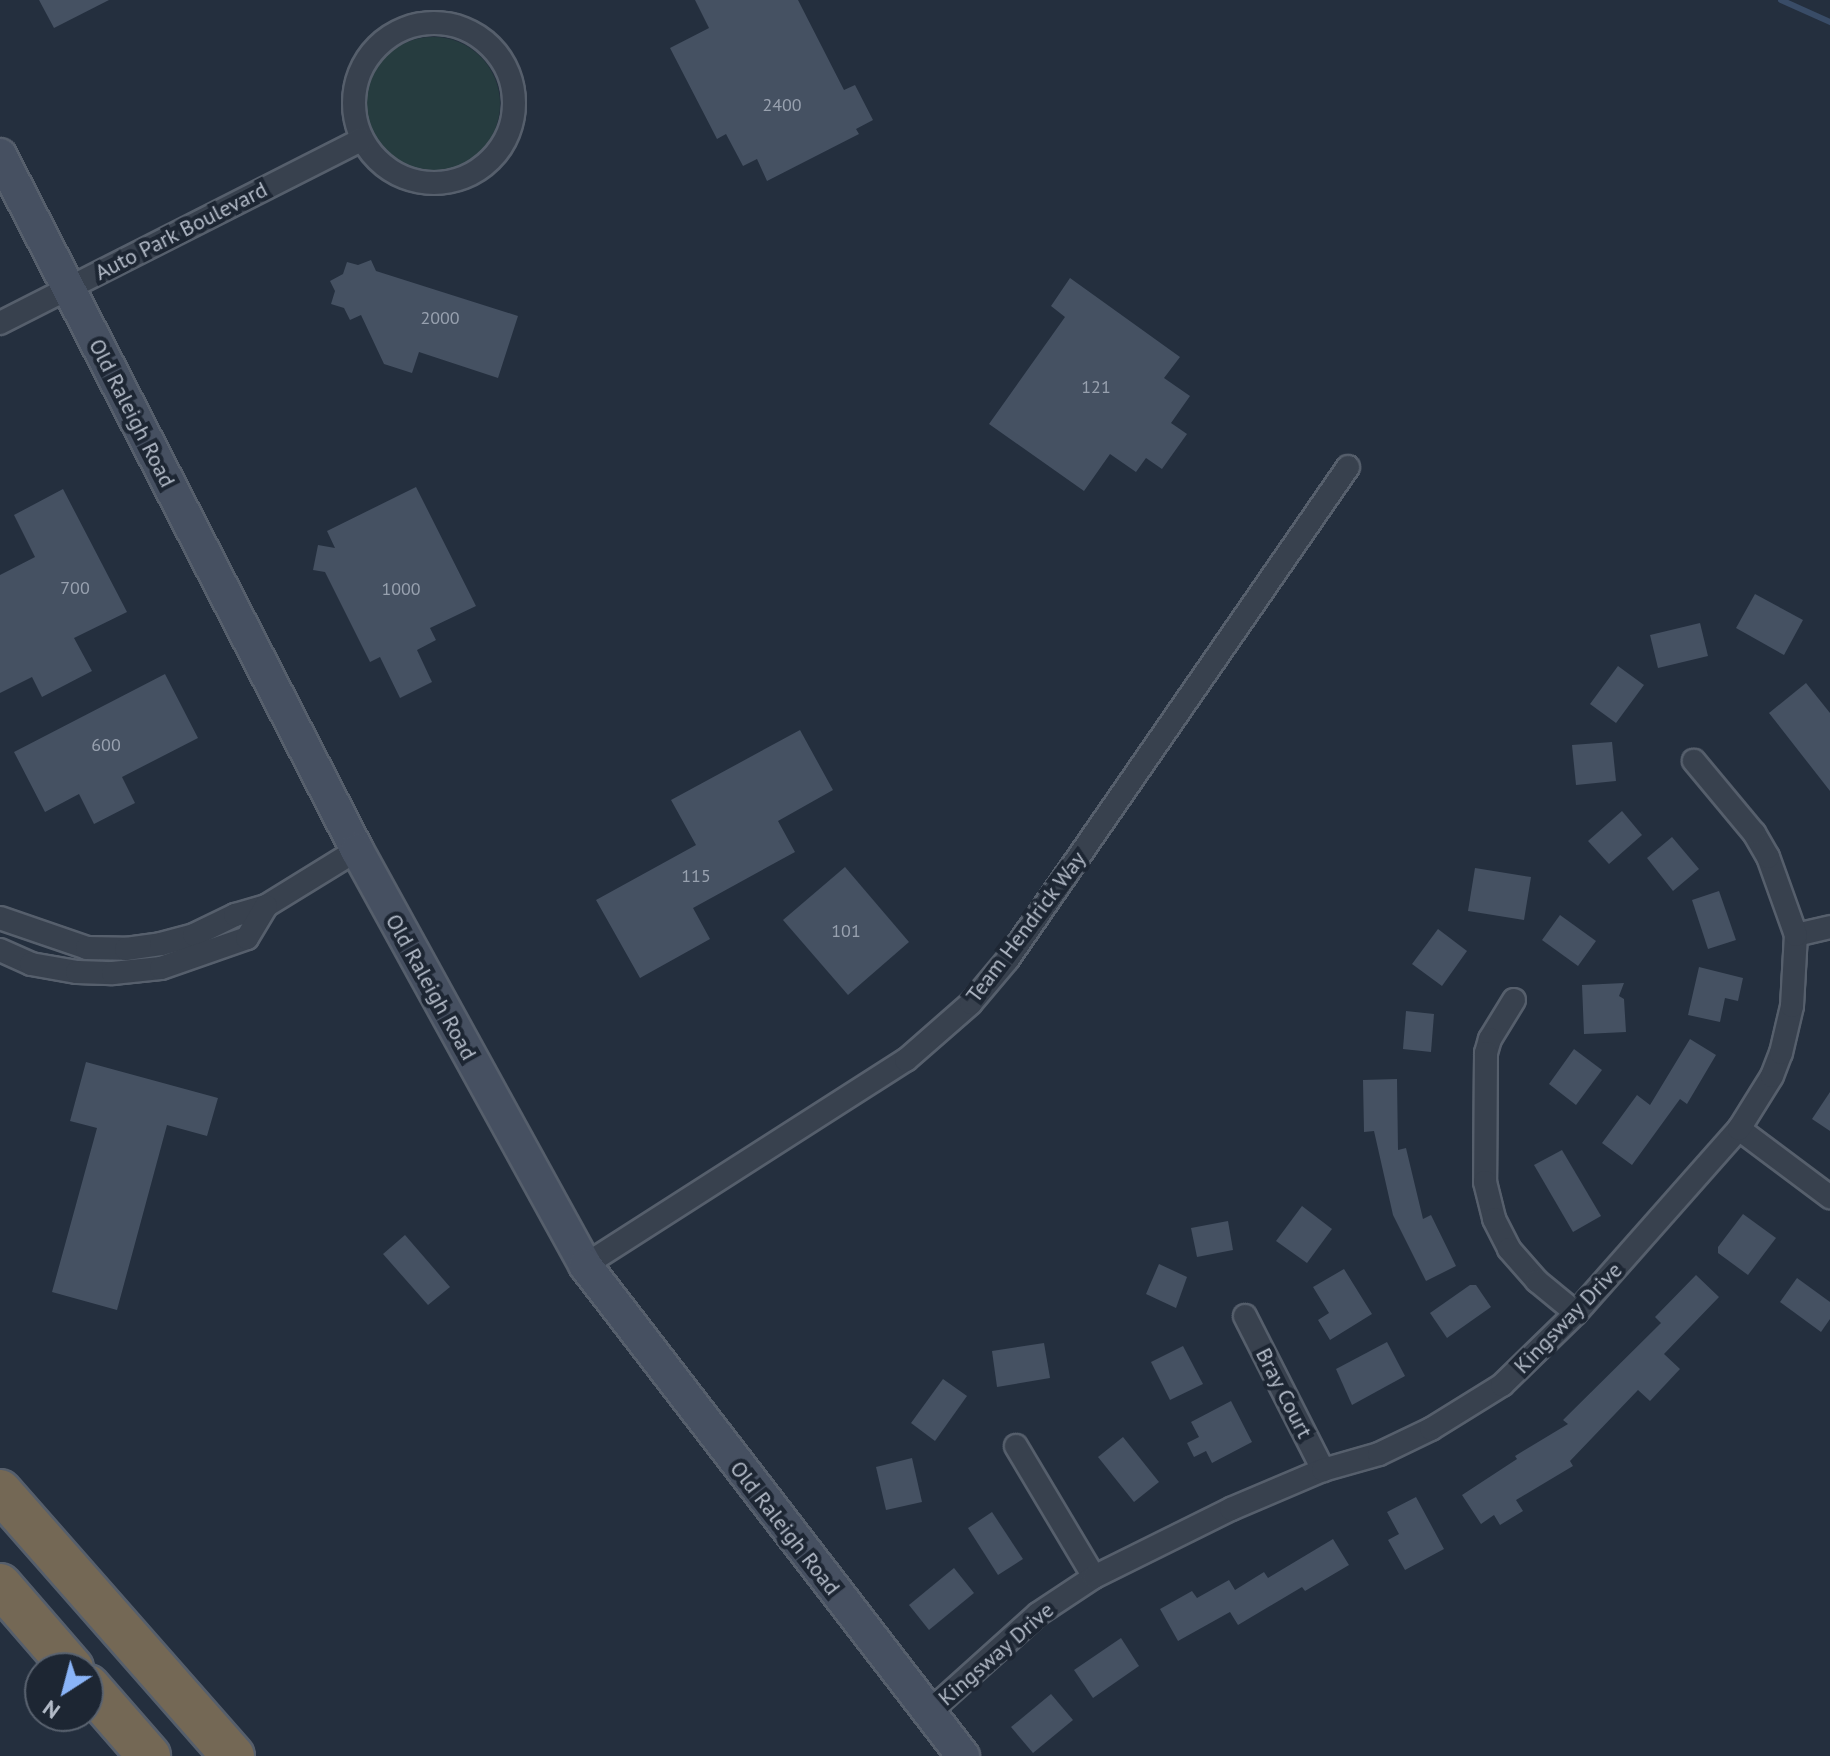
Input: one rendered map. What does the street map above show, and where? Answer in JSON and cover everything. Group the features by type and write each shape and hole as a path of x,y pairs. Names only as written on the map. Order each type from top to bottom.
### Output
{"highway":[{"path":"0,1491 233,1756"},
{"path":"0,1585 58,1652"},
{"path":"104,1704 149,1756"}],"street":[{"path":"443,22 467,29 487,42 503,62 513,85 515,108 510,131 499,151 482,168 462,179 439,184 415,182 394,173 375,159 362,139 354,116 354,91 361,67 375,47 395,32 418,23 443,22"},
{"name":"Auto Park Boulevard","path":"0,323 362,139"},
{"name":"Old Raleigh Road","path":"0,155 357,850 585,1265 963,1756"},
{"name":"Team Hendrick Way","path":"585,1265 906,1060 971,1003 1016,947 1348,467"},
{"name":"Kingsway Drive","path":"928,1713 1038,1614 1094,1577 1167,1538 1323,1470 1379,1454 1469,1407 1502,1385 1576,1313 1739,1129 1772,1076 1781,1053 1792,1006 1796,935 1768,857 1754,833 1694,761"},
{"path":"0,918 87,948 126,949 194,935 235,915 266,906 357,850"},
{"path":"0,950 31,964 77,972 113,973 161,968 247,938 266,906"},
{"path":"1796,935 1830,927"},
{"path":"1514,1000 1490,1039 1486,1053 1485,1182 1494,1219 1509,1249 1537,1281 1576,1313"},
{"path":"1739,1129 1830,1197"},
{"name":"Bray Court","path":"1245,1316 1323,1470"},
{"path":"1016,1446 1094,1577"}],"green space":[{"path":"433,37 458,42 480,57 495,79 500,104 495,129 480,151 458,166 433,171 408,166 386,151 371,129 366,104 371,79 386,57 408,42"}],"building":[{"path":"39,0 109,0 54,28"},
{"path":"695,0 798,0 844,90 855,85 873,120 856,129 859,134 767,181 757,159 743,166 726,134 717,139 670,48 709,28"},
{"path":"371,260 376,271 518,316 498,378 419,352 412,373 384,364 361,315 350,320 344,308 331,304 335,291 330,281 343,274 347,262 358,265"},
{"path":"1070,278 1180,357 1164,378 1190,396 1171,423 1187,434 1162,469 1146,458 1136,472 1110,454 1084,491 989,424 1065,317 1051,306"},
{"path":"416,487 476,606 430,628 436,640 417,650 432,682 400,698 380,657 370,662 325,572 313,570 318,545 335,548 327,531"},
{"path":"63,489 127,612 74,638 92,671 42,697 32,677 0,693 0,575 35,557 14,515"},
{"path":"1755,594 1803,620 1784,655 1736,628"},
{"path":"1700,623 1708,656 1658,668 1650,635"},
{"path":"1618,666 1644,685 1616,723 1590,704"},
{"path":"165,674 198,738 122,777 135,803 94,824 79,794 45,812 14,752"},
{"path":"1806,683 1830,713 1830,791 1769,713"},
{"path":"800,730 833,790 778,821 795,852 693,908 710,939 640,978 596,900 696,845 671,800"},
{"path":"1612,742 1616,781 1576,785 1572,745"},
{"path":"1622,811 1642,835 1609,864 1588,841"},
{"path":"1672,837 1699,869 1673,891 1647,858"},
{"path":"845,867 909,942 848,995 783,920"},
{"path":"1475,868 1531,877 1524,920 1468,911"},
{"path":"1719,891 1736,940 1708,949 1692,900"},
{"path":"1560,915 1596,941 1578,966 1542,940"},
{"path":"1438,929 1467,951 1442,986 1412,964"},
{"path":"1699,967 1743,978 1738,1001 1725,998 1720,1022 1688,1015"},
{"path":"1624,983 1619,996 1624,999 1626,1032 1584,1034 1582,985"},
{"path":"1406,1011 1434,1014 1431,1052 1403,1049"},
{"path":"1690,1039 1716,1055 1687,1104 1680,1099 1632,1165 1602,1143 1637,1095 1650,1105"},
{"path":"1574,1049 1602,1070 1576,1105 1549,1084"},
{"path":"86,1062 218,1098 207,1136 167,1125 117,1310 52,1292 97,1128 70,1121"},
{"path":"1397,1079 1398,1150 1406,1148 1423,1219 1431,1215 1456,1266 1426,1281 1393,1215 1374,1131 1364,1132 1363,1080"},
{"path":"1830,1092 1830,1131 1812,1119"},
{"path":"1562,1150 1601,1216 1573,1232 1534,1165"},
{"path":"1302,1206 1332,1229 1307,1263 1276,1241"},
{"path":"1743,1214 1776,1238 1748,1275 1718,1253 1718,1247"},
{"path":"1228,1221 1233,1250 1197,1257 1191,1228"},
{"path":"405,1235 450,1287 428,1305 383,1254"},
{"path":"1159,1264 1187,1277 1176,1308 1146,1294"},
{"path":"1344,1269 1372,1314 1330,1340 1318,1320 1329,1313 1313,1287"},
{"path":"1696,1275 1719,1297 1664,1354 1680,1369 1650,1401 1638,1390 1570,1461 1573,1466 1516,1500 1523,1511 1500,1525 1494,1515 1481,1524 1462,1495 1517,1459 1515,1456 1568,1424 1563,1420 1661,1323 1655,1317"},
{"path":"1797,1278 1830,1302 1830,1319 1821,1332 1780,1302"},
{"path":"1470,1285 1476,1285 1491,1307 1447,1338 1430,1313"},
{"path":"1387,1342 1405,1376 1352,1405 1336,1369"},
{"path":"1044,1343 1050,1378 997,1387 992,1351"},
{"path":"1183,1346 1203,1384 1170,1400 1151,1362"},
{"path":"943,1379 967,1396 935,1441 911,1423"},
{"path":"1231,1401 1252,1442 1212,1463 1206,1451 1194,1457 1187,1443 1199,1437 1191,1422"},
{"path":"1123,1437 1159,1482 1134,1502 1098,1457"},
{"path":"912,1458 922,1502 886,1510 876,1467"},
{"path":"1416,1497 1444,1549 1405,1570 1388,1540 1399,1534 1387,1512"},
{"path":"992,1512 1023,1559 998,1575 968,1528"},
{"path":"1333,1539 1349,1565 1305,1591 1302,1587 1238,1625 1230,1612 1178,1641 1160,1609 1192,1591 1197,1598 1229,1580 1235,1590 1264,1572 1268,1578"},
{"path":"954,1568 974,1593 929,1630 909,1605"},
{"path":"1121,1638 1139,1666 1093,1698 1074,1670"},
{"path":"1051,1694 1073,1720 1033,1753 1011,1727"}],"waterway":[{"path":"1781,0 1830,22"}]}
